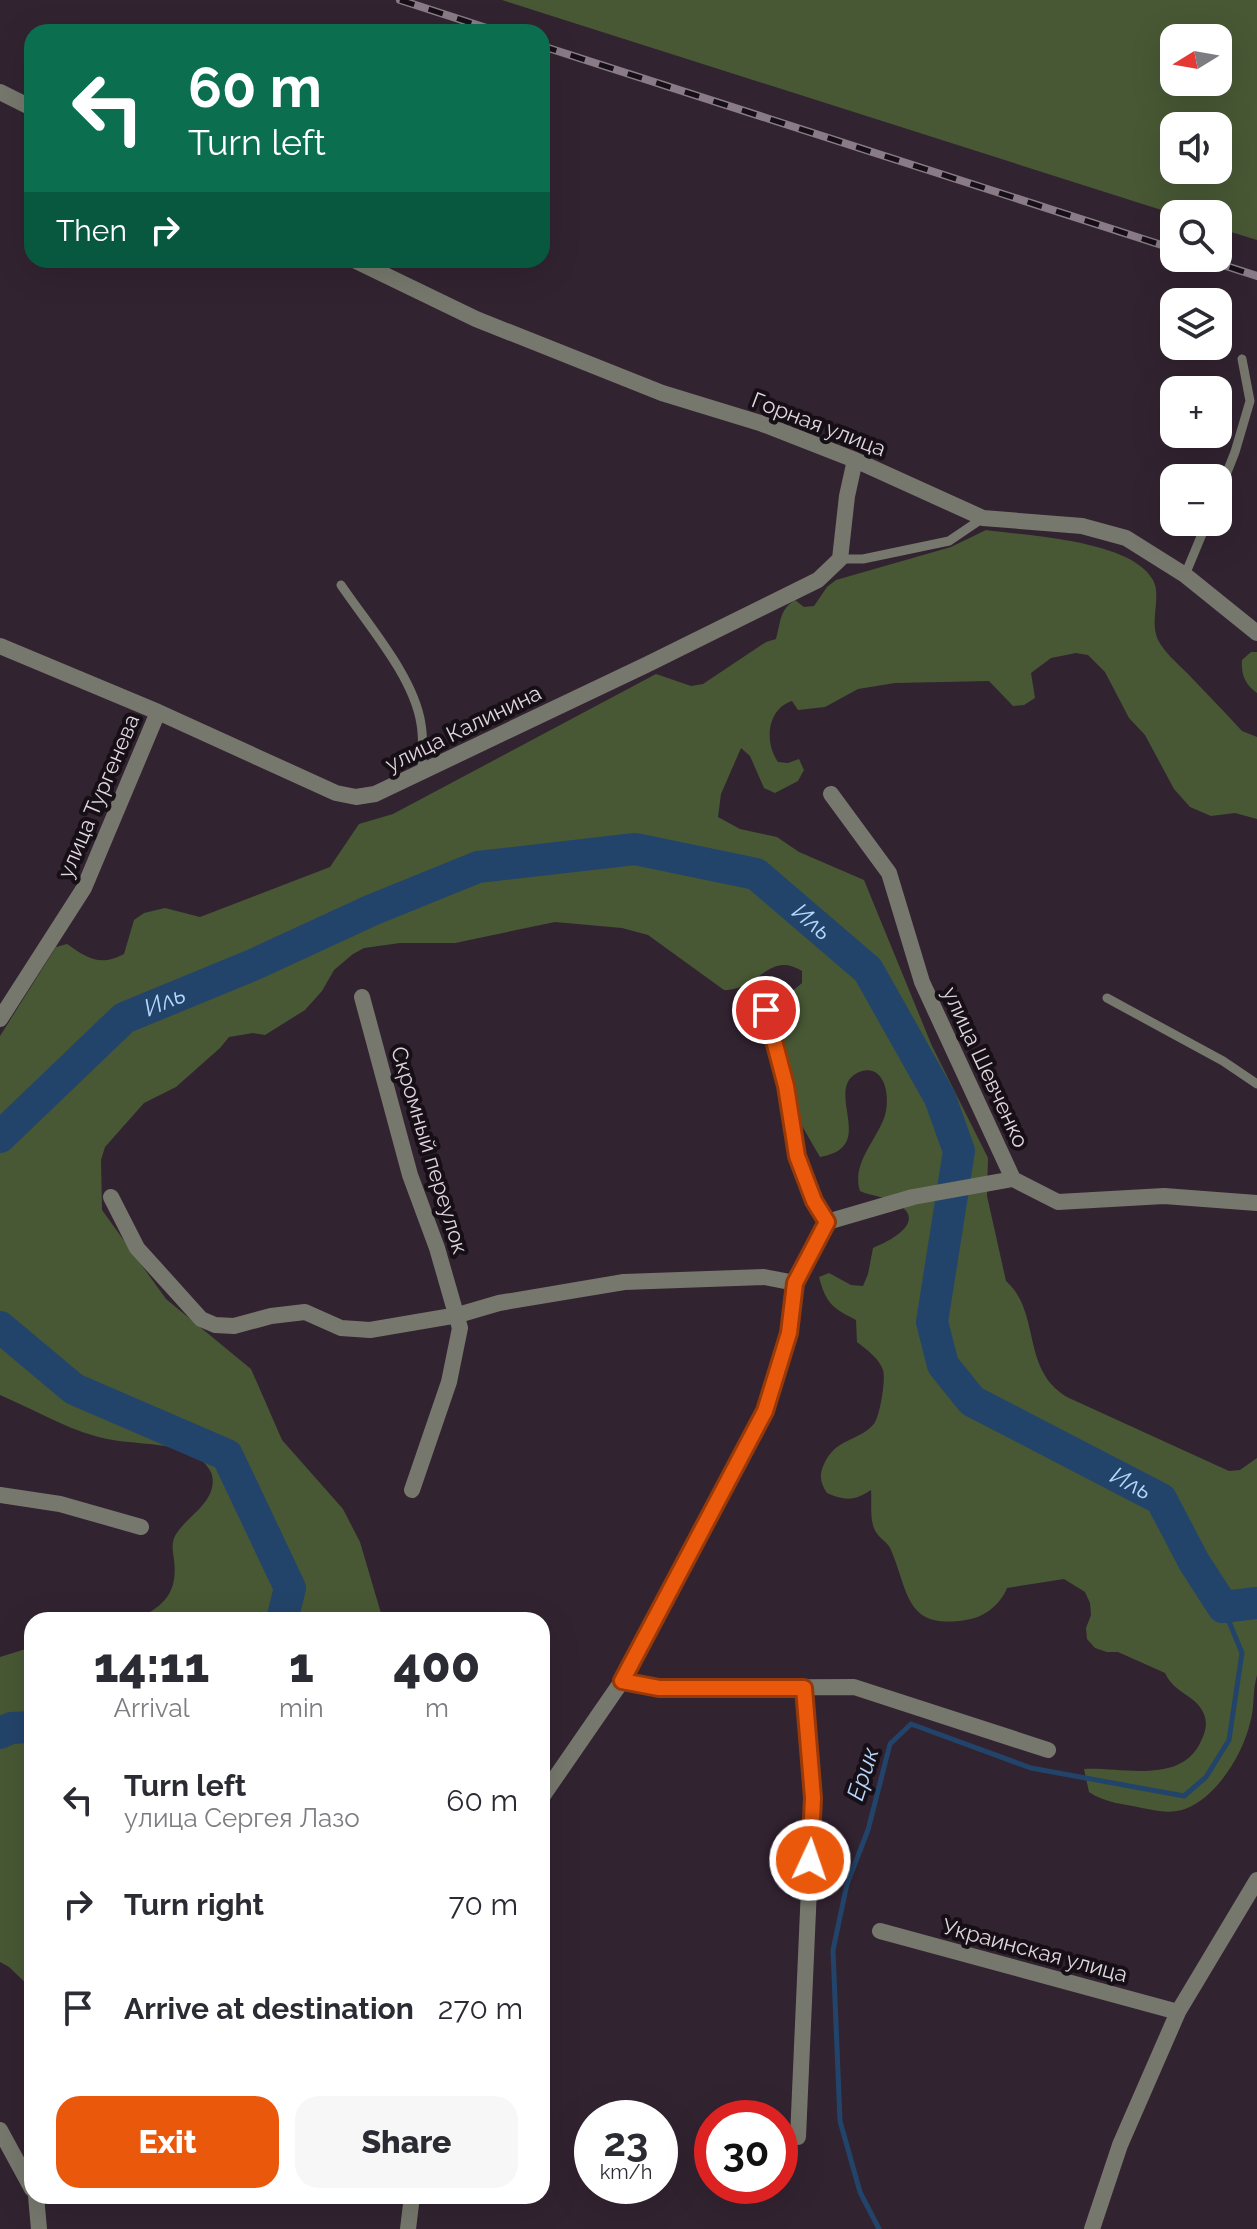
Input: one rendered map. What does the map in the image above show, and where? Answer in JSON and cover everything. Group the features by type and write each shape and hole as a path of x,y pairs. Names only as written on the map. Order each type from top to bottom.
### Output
{"street":[{"path":"0,92 24,104"},
{"name":"Горная улица","path":"371,268 476,319 662,393 760,423 855,460 983,518 1082,526 1126,538 1185,575 1257,633"},
{"path":"840,559 847,496 855,460"},
{"name":"улица Калинина","path":"0,646 158,712 336,793 356,797 375,794 422,774 818,580 840,559"},
{"name":"улица Тургенева","path":"0,1019 84,888 158,712"},
{"name":"улица Шевченко","path":"831,794 889,873 922,982 1013,1179 1058,1202 1164,1196 1257,1203"},
{"name":"Скромный переулок","path":"362,997 410,1175 460,1328 449,1382 412,1490"},
{"path":"766,1010 786,1086 797,1156 814,1201 827,1222"},
{"path":"550,1785 622,1681 765,1411 789,1333 795,1283 827,1222 913,1197 1013,1179"},
{"path":"111,1197 137,1248 201,1319 215,1325 234,1326 271,1316 305,1312 341,1328 370,1330 458,1315 499,1303 624,1282 764,1277 795,1283"},
{"path":"0,1495 60,1504 141,1527"},
{"path":"622,1681 659,1688 854,1687 1048,1750"},
{"path":"798,2137 813,1798 804,1688"},
{"path":"1092,2229 1120,2145 1178,2012 1257,1880"},
{"name":"Украинская улица","path":"880,1931 1178,2012"},
{"path":"0,2130 24,2174"},
{"path":"38,2204 44,2228"},
{"path":"408,2229 411,2204"}],"lane":[{"path":"1230,464 1250,401 1242,359"},
{"path":"840,559 863,559 949,541 983,518"},
{"path":"1185,575 1201,536"},
{"path":"341,585 402,675 416,702 422,726 422,774"},
{"path":"1107,998 1223,1061 1257,1084"}],"green space":[{"path":"502,0 1257,0 1257,240 1232,232 1232,200 1160,200 1160,210"},
{"path":"986,530 1077,542 1124,556 1141,567 1155,587 1155,625 1161,645 1242,731 1257,737 1257,819 1235,813 1211,816 1190,807 1174,789 1145,735 1129,718 1105,672 1088,655 1076,653 1051,658 1031,673 1035,698 1024,705 1013,706 989,681 895,683 858,689 825,707 798,710 792,701 777,711 770,727 770,736 778,762 788,763 799,759 804,770 798,781 775,793 764,788 750,756 741,748 721,794 718,817 740,829 777,837 799,852 864,880 932,1046 988,1158 987,1196 1006,1281 1024,1309 1037,1358 1054,1387 1069,1398 1229,1471 1240,1470 1257,1458 1257,1675 1252,1717 1241,1748 1226,1774 1196,1803 1174,1811 1115,1803 1089,1792 1084,1769 1165,1769 1180,1764 1192,1755 1206,1726 1199,1706 1165,1673 1118,1652 1095,1648 1087,1639 1090,1603 1085,1592 1064,1579 1007,1588 991,1609 966,1620 946,1622 920,1613 907,1593 890,1547 874,1528 871,1490 850,1499 827,1493 821,1479 824,1464 834,1449 860,1435 876,1421 884,1375 875,1358 857,1342 856,1320 832,1304 824,1293 819,1277 829,1273 851,1285 863,1286 873,1248 890,1240 908,1222 903,1208 888,1199 860,1191 858,1182 864,1156 884,1117 886,1089 875,1072 859,1072 850,1078 845,1093 848,1137 837,1151 820,1157 802,1126 775,1019 781,1002 802,983 802,971 781,965 747,984 724,990 648,935 622,928 555,922 455,943 400,943 364,948 334,970 322,991 305,1010 265,1035 253,1033 229,1037 176,1087 144,1103 105,1147 101,1160 102,1210 166,1299 251,1369 282,1440 343,1509 360,1542 381,1612 149,1612 161,1604 171,1590 175,1571 174,1539 206,1501 213,1485 210,1471 202,1460 186,1451 95,1436 0,1395 0,1036 56,947 67,944 94,959 115,958 124,954 134,920 144,913 165,908 200,917 330,867 359,824 393,814 656,674 691,686 703,684 766,642 776,639 783,612 795,600 804,607 814,606 836,580 951,547"},
{"path":"1251,652 1257,652 1257,693 1247,683 1242,670 1242,660"},
{"path":"24,1650 24,1981 0,1962 0,1657"}],"waterway":[{"name":"Иль","path":"0,1137 124,1018 478,867 635,849 756,874 868,970 940,1098 959,1151 932,1322 943,1365 972,1401 1161,1499 1194,1562 1223,1607 1257,1603"},
{"name":"Иль","path":"0,1327 74,1389 227,1455 290,1588 284,1612"},
{"name":"Ерик","path":"879,2229 860,2192 840,2121 833,1950 847,1884 868,1830 890,1744 911,1724 1031,1768 1184,1796 1206,1777 1229,1740 1242,1653 1223,1607"},
{"name":"Иль","path":"0,1733 24,1727"}],"railway":[{"path":"400,0 474,24"},
{"path":"550,49 1160,245"},
{"path":"1232,268 1257,276"}],"route":[{"path":"766,1010 786,1086 797,1156 814,1201 827,1222 795,1283 789,1333 765,1411 622,1681 659,1688 804,1688 813,1798 810,1860"}]}
